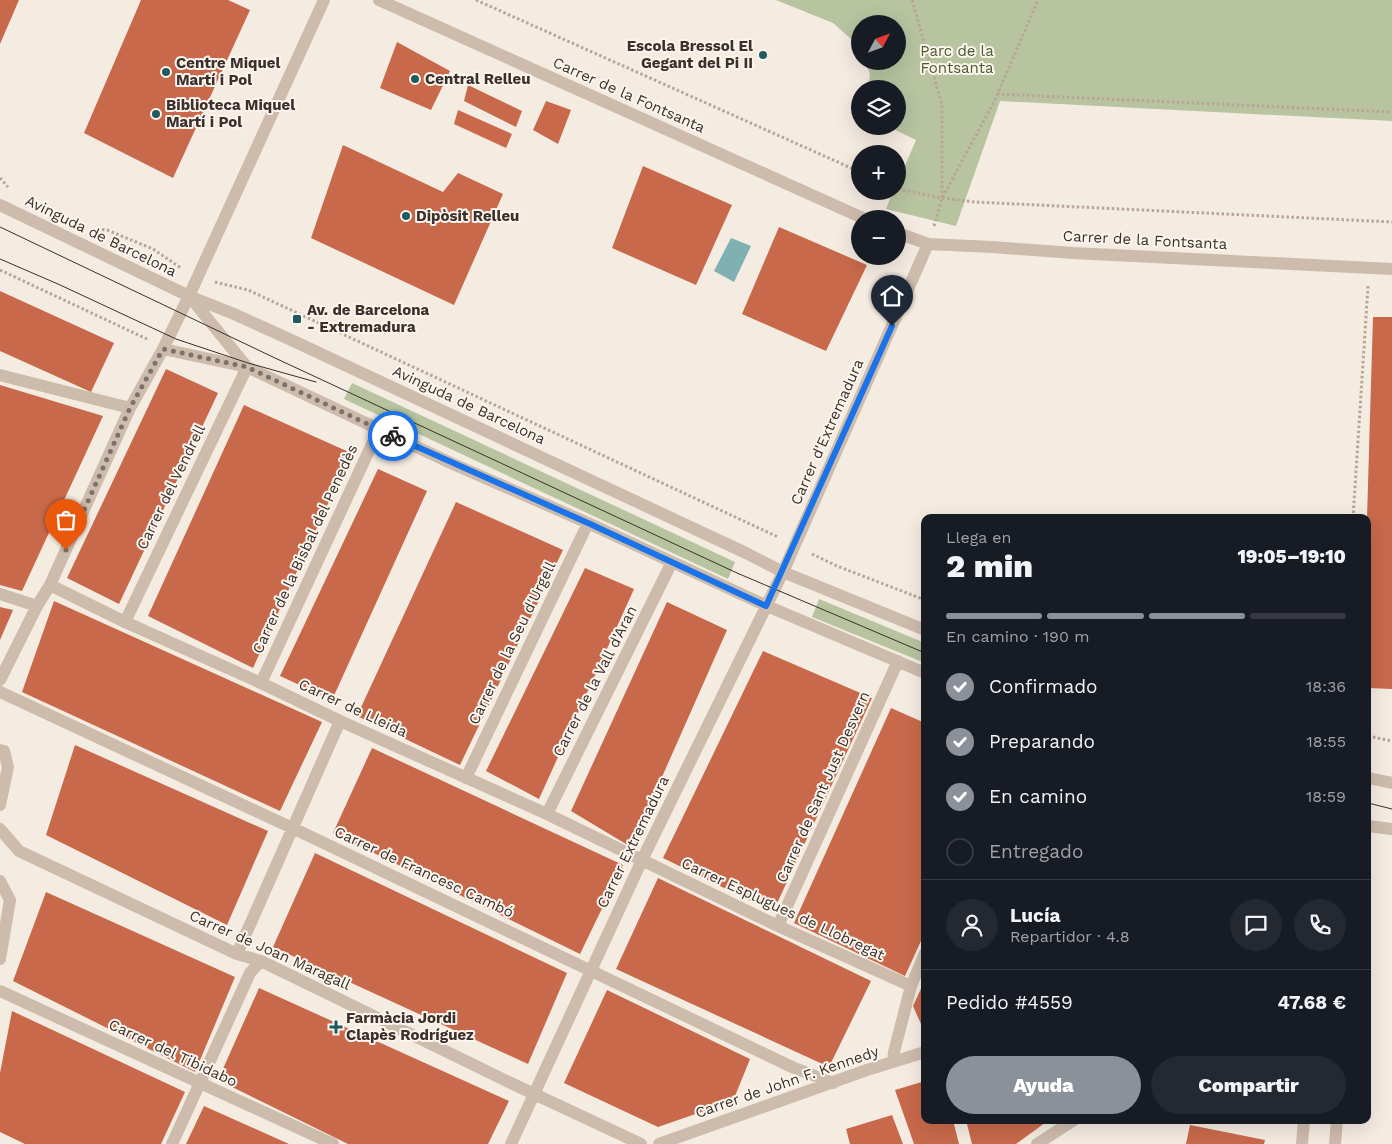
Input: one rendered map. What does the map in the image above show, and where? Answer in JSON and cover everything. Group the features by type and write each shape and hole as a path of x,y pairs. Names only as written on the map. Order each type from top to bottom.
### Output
{"street":[{"path":"0,680 37,606 50,585 130,408 163,349 324,0"},
{"name":"Carrer de la Fontsanta","path":"379,0 851,213"},
{"name":"Avinguda de Barcelona","path":"0,205 188,296 296,342 738,549 783,572 921,628"},
{"name":"Carrer de la Fontsanta","path":"906,236 928,244 1073,254 1392,269"},
{"name":"Carrer d'Extremadura","path":"766,606 783,572 928,244"},
{"path":"188,296 247,367"},
{"path":"163,349 247,367 766,606 921,671"},
{"name":"Carrer del Vendrell","path":"125,622 247,367"},
{"path":"0,375 130,408"},
{"name":"Carrer de la Bisbal del Penedès","path":"261,683 379,429"},
{"name":"Carrer de la Seu d'Urgell","path":"466,778 588,523"},
{"name":"Carrer de la Vall d'Aran","path":"547,814 672,562"},
{"name":"Carrer de Lleida","path":"50,585 125,622 547,814 642,860"},
{"path":"0,594 37,606"},
{"name":"Carrer Extremadura","path":"511,1144 642,860 766,606"},
{"name":"Carrer de Sant Just Desvern","path":"778,926 898,662"},
{"name":"Carrer de Francesc Cambó","path":"0,692 292,828 792,1067 833,1083"},
{"path":"237,954 340,721"},
{"path":"0,805 8,767 2,750"},
{"path":"1371,778 1392,782"},
{"path":"1371,826 1392,830"},
{"name":"Carrer de Joan Maragall","path":"0,829 19,851 237,954 261,961 534,1094 642,1144"},
{"name":"Carrer Esplugues de Llobregat","path":"642,860 778,926 910,986"},
{"path":"0,882 5,899 0,960"},
{"path":"172,1144 250,973 261,961"},
{"path":"893,1062 910,986 921,963"},
{"name":"Carrer del Tibidabo","path":"0,991 333,1144"},
{"name":"Carrer de John F. Kennedy","path":"659,1144 921,1053"},
{"path":"1037,1144 1068,1124"},
{"path":"1302,1144 1304,1124"},
{"path":"1335,1144 1338,1124"}],"path":[{"path":"476,0 851,168"},
{"path":"912,0 942,105 942,198"},
{"path":"928,244 942,198 997,94 1038,0"},
{"path":"997,94 1392,112"},
{"path":"0,178 14,190"},
{"path":"906,191 975,202 1392,222"},
{"path":"92,228 107,230 153,249 176,266 213,281 248,290 837,566 921,598"},
{"path":"1353,514 1369,268"},
{"path":"1371,737 1392,741"}],"green space":[{"name":"Parc de la Fontsanta","path":"776,0 1392,0 1392,121 1000,101 956,226 906,214 906,210 886,209 890,200 906,200 906,163 916,140 906,135 906,80 869,80 868,70 906,70 906,15 851,15 851,39 833,23"},
{"path":"352,383 735,562 728,579 344,399"},
{"path":"819,599 921,641 921,661 812,617"}],"water":[{"path":"731,238 751,246 734,282 714,271"}],"building":[{"path":"0,0 19,0 0,44"},
{"name":"Centre Miquel Martí i Pol","path":"141,0 228,0 250,10 173,178 84,133"},
{"name":"Central Relleu","path":"397,42 450,71 431,110 380,88"},
{"path":"468,85 522,111 516,127 464,101"},
{"path":"546,101 571,110 558,144 533,130"},
{"path":"458,110 512,134 506,148 454,124"},
{"name":"Dipòsit Relleu","path":"343,145 443,192 458,173 503,194 454,305 311,238"},
{"path":"643,166 732,205 696,285 612,248"},
{"path":"779,227 851,258 851,265 867,265 826,351 742,314"},
{"path":"0,291 114,343 91,392 0,351"},
{"path":"1373,317 1392,317 1392,689 1371,688 1371,514 1367,514"},
{"path":"166,369 218,393 119,604 67,578"},
{"path":"0,385 103,416 22,591 0,585"},
{"path":"244,405 351,453 253,668 148,616"},
{"path":"378,469 427,491 332,700 280,676"},
{"path":"456,502 563,550 460,765 357,716"},
{"path":"585,568 634,589 539,799 486,771"},
{"path":"54,601 322,722 280,811 22,692"},
{"path":"667,602 727,630 631,847 571,811"},
{"path":"0,607 13,610 0,640"},
{"path":"763,651 872,698 773,912 663,858"},
{"path":"891,708 921,721 921,941 905,976 794,923"},
{"path":"75,745 268,831 227,925 46,835"},
{"path":"372,748 623,865 580,954 333,833"},
{"path":"315,853 567,973 528,1064 273,947"},
{"path":"658,878 871,981 829,1067 616,969"},
{"path":"46,892 235,977 195,1072 13,981"},
{"path":"259,988 509,1101 488,1144 348,1144 218,1080"},
{"path":"921,989 921,1024 913,1006"},
{"path":"607,990 750,1059 733,1101 658,1127 564,1083"},
{"path":"12,1011 185,1092 161,1144 25,1144 0,1132 0,1073"},
{"path":"921,1082 921,1124 954,1124 959,1144 914,1144 895,1090"},
{"path":"204,1106 289,1144 186,1144"},
{"path":"892,1115 903,1144 850,1144 846,1129"},
{"path":"967,1124 1044,1124 1016,1144 972,1144"},
{"path":"1190,1125 1265,1140 1264,1144 1186,1144"}],"tram line":[{"path":"0,227 275,358 737,573 921,651"},
{"path":"0,259 176,339 248,363 316,382"},
{"path":"1371,804 1392,809"}],"way so far":[{"path":"66,550 130,408 163,349 247,367 393,436"}],"place":[{"name":"Escola Bressol El Gegant del Pi II","path":"763,55"},
{"name":"Centre Miquel Martí i Pol","path":"166,72"},
{"name":"Central Relleu","path":"415,79"},
{"name":"Biblioteca Miquel Martí i Pol","path":"156,114"},
{"name":"Dipòsit Relleu","path":"406,216"},
{"name":"Av. de Barcelona - Extremadura","path":"297,319"},
{"name":"Farmàcia Jordi Clapès Rodríguez","path":"336,1027"}],"route":[{"path":"393,436 588,523 766,606 892,326"}]}
